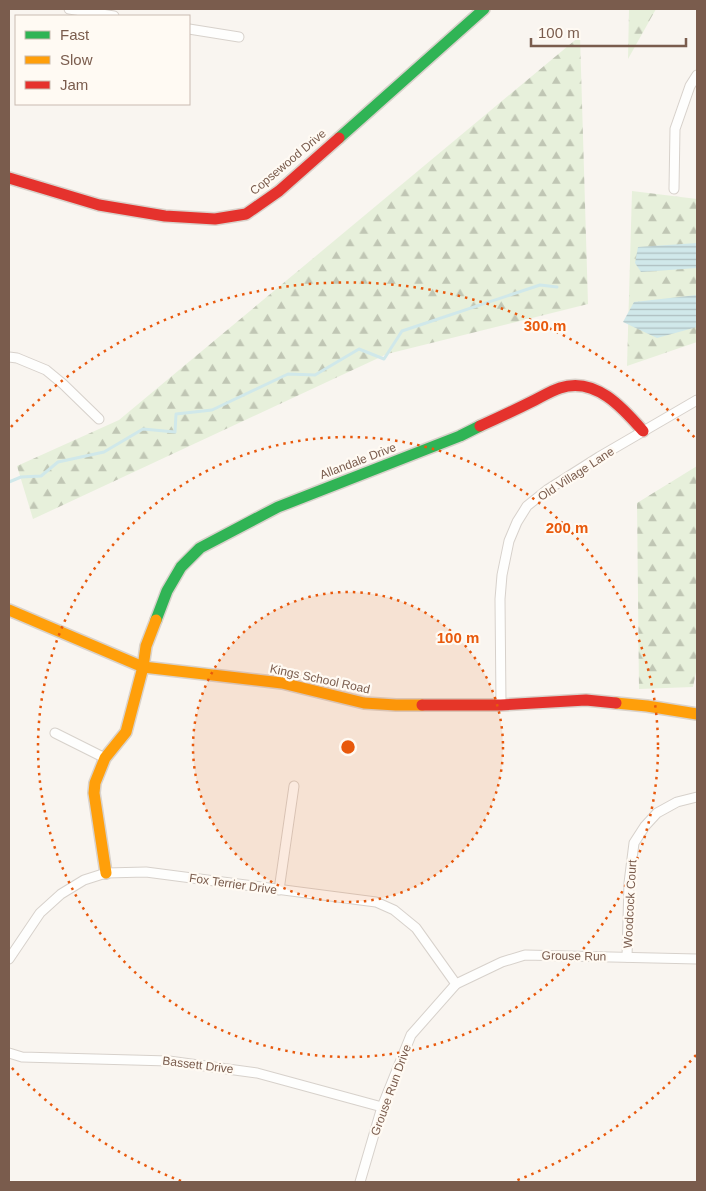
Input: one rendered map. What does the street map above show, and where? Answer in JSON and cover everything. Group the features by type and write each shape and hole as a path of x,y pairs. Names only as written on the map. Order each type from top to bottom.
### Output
{"street":[{"path":"70,9 108,15"},
{"name":"Copsewood Drive","path":"9,178 100,205 165,216 215,219 246,214 279,191 484,9"},
{"path":"190,29 239,37"},
{"path":"674,189 675,130 694,87 697,75"},
{"path":"9,357 17,358 46,370 99,420"},
{"name":"Allandale Drive","path":"106,873 94,783 105,758 126,732 143,667 146,646 167,591 181,567 200,548 278,507 460,436 560,388 576,386 597,390 616,401 643,432"},
{"name":"Old Village Lane","path":"501,705 500,599 502,575 509,541 517,522 527,506 547,490 599,457 697,400"},
{"name":"Kings School Road","path":"9,610 143,667 282,683 364,703 396,705 501,705 586,700 647,706 697,714"},
{"path":"55,733 105,758"},
{"path":"279,890 294,786"},
{"name":"Woodcock Court","path":"627,957 629,883 634,843 645,826 657,813 677,802 697,797"},
{"name":"Fox Terrier Drive","path":"9,959 40,913 61,894 84,880 106,873 146,872 376,902 394,910 416,928 456,984"},
{"name":"Grouse Run","path":"456,984 502,962 525,956 697,959"},
{"name":"Grouse Run Drive","path":"360,1182 382,1107 411,1035 456,984"},
{"name":"Bassett Drive","path":"9,1053 22,1057 169,1061 257,1073 382,1107"}],"green space":[{"path":"629,9 656,9 628,59"},
{"path":"580,36 588,304 387,354 33,519 17,466 119,420"},
{"path":"632,191 697,199 697,342 627,366"},
{"path":"697,466 697,667 693,687 639,689 637,503"}],"water":[{"path":"697,243 697,268 641,272 635,263 638,247"},
{"path":"697,295 697,327 657,338 623,322 634,302"}],"waterway":[{"path":"9,482 21,477 41,476 58,462 104,452 143,429 175,432 176,414 212,410 288,374 315,375 359,349 384,359 402,331 540,285 557,287"}],"traffic: fast":[{"path":"339,138 484,9"},
{"path":"156,620 167,591 181,567 200,548 278,507 460,436 480,426"}],"traffic: slow":[{"path":"9,610 143,667 282,683 364,703 422,705"},
{"path":"106,873 94,793 95,783 105,758 126,732 143,667 146,646 156,620"},
{"path":"616,703 697,714"}],"traffic: jam":[{"path":"9,178 99,205 165,216 215,219 246,214 279,191 339,138"},
{"path":"480,426 553,391 573,385 585,386 607,396 627,413 643,431"},
{"path":"422,705 501,705 586,700 616,703"}]}
